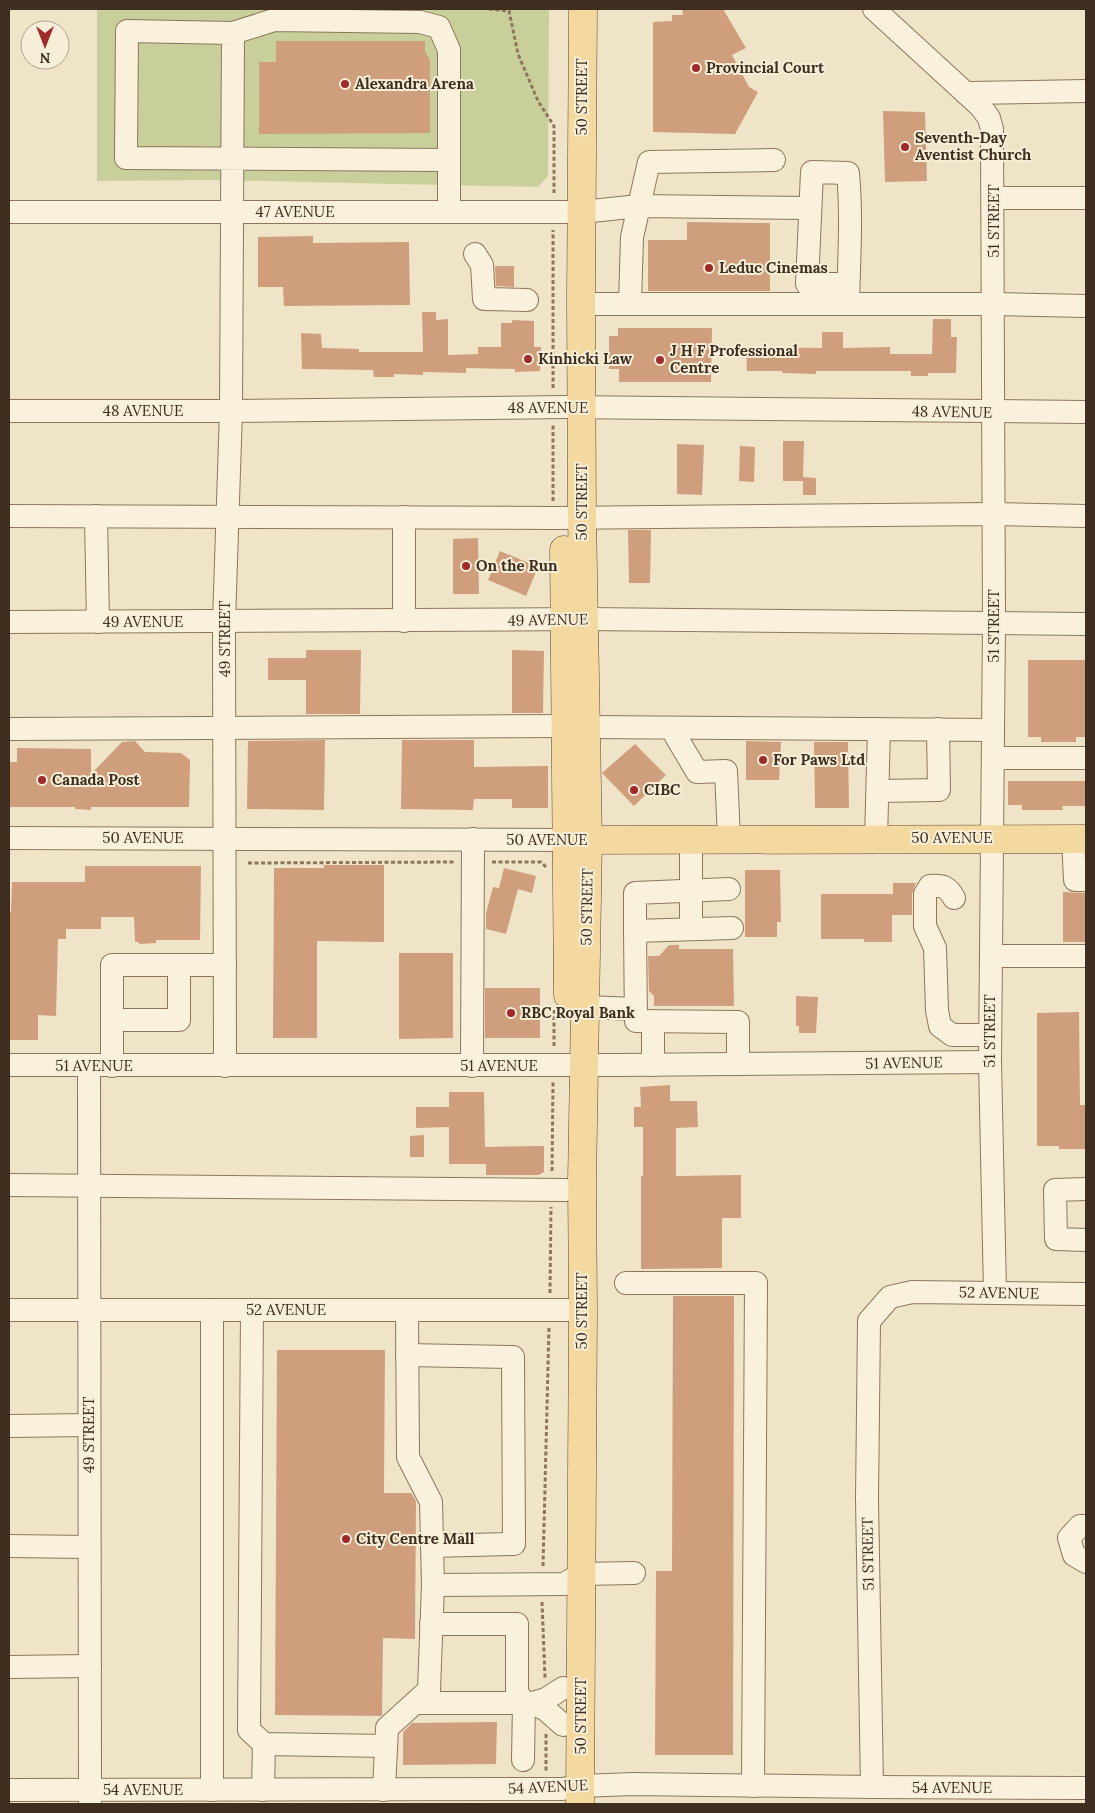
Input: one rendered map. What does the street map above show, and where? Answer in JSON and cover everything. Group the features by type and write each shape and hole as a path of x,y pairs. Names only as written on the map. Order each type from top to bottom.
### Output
{"main road":[{"name":"50 STREET","path":"565,9 573,212 577,1065 582,1181 573,1310"},
{"name":"50 STREET","path":"573,407 581,304 573,212 583,9"},
{"name":"50 AVENUE","path":"577,840 1080,839"},
{"name":"50 STREET","path":"571,1796 573,1310 566,1190 577,1065 586,1008 577,840"},
{"name":"50 STREET","path":"571,1796 563,1725 563,1688 572,1579"}],"street":[{"name":"51 STREET","path":"879,10 981,107 989,118 992,129 994,198 994,624 990,1062 995,1292"},
{"path":"449,160 126,158 127,31 233,33 274,20 420,22 439,27 449,50 449,160 449,212"},
{"name":"49 STREET","path":"226,1066 224,622 231,411 233,33"},
{"path":"966,93 1086,91"},
{"path":"630,304 632,237 649,162 774,160"},
{"path":"806,294 812,172 848,173 850,190 848,294"},
{"path":"994,198 1086,198"},
{"name":"47 AVENUE","path":"9,212 573,212 639,206 810,208"},
{"path":"475,254 482,265 484,299 527,300"},
{"path":"581,304 630,304 806,294 848,294 994,304 1086,306"},
{"name":"48 AVENUE","path":"9,411 231,411 573,407 1086,412"},
{"path":"9,516 573,518 994,514 1086,516"},
{"path":"96,516 98,622"},
{"path":"404,517 404,621"},
{"name":"49 AVENUE","path":"9,622 574,619 1086,624"},
{"path":"9,728 576,727 993,730"},
{"path":"671,728 697,772 726,771 730,839"},
{"path":"876,838 879,729"},
{"path":"878,791 939,790 938,729"},
{"path":"993,758 1086,758"},
{"name":"50 AVENUE","path":"9,838 577,840"},
{"path":"472,839 472,1066"},
{"path":"690,839 691,928"},
{"path":"1080,839 1075,880 1086,880"},
{"path":"954,898 950,890 942,885 930,886 925,894 925,926 935,948 937,1010 940,1026 952,1035 990,1035"},
{"path":"653,1065 644,1015 634,931 634,893 729,890"},
{"path":"634,931 732,928"},
{"path":"991,956 1086,956"},
{"path":"112,1066 112,965 225,965"},
{"path":"112,1020 179,1020 179,965"},
{"path":"586,1008 644,1015 738,1022 738,1064"},
{"name":"51 AVENUE","path":"9,1065 472,1066 990,1062"},
{"name":"49 STREET","path":"89,1066 90,1797"},
{"path":"9,1185 566,1190"},
{"path":"1086,1189 1055,1190 1056,1239 1086,1240"},
{"path":"626,1283 756,1282 753,1786"},
{"name":"52 AVENUE","path":"869,1321 890,1298 912,1292 1086,1294"},
{"name":"52 AVENUE","path":"9,1310 573,1310"},
{"path":"212,1310 212,1790"},
{"path":"252,1310 249,1730 264,1744 386,1746"},
{"path":"384,1790 387,1728 429,1690 433,1585 432,1502 408,1457 407,1310"},
{"name":"51 STREET","path":"869,1321 867,1499 872,1788"},
{"path":"407,1355 513,1357 514,1544 432,1546"},
{"path":"9,1426 89,1426"},
{"path":"1086,1526 1080,1526 1069,1538 1074,1555 1086,1562"},
{"path":"9,1546 89,1547"},
{"path":"433,1585 572,1579 634,1573"},
{"path":"432,1624 516,1624 518,1692 528,1703 546,1710 563,1725"},
{"path":"9,1667 90,1666"},
{"path":"416,1703 528,1703 546,1699 563,1688"},
{"path":"523,1760 528,1703"},
{"path":"263,1790 264,1744"},
{"name":"54 AVENUE","path":"9,1790 90,1797 212,1790 263,1790 296,1797 384,1790 457,1797 571,1796 633,1784 872,1788 1086,1788"}],"path":[{"path":"489,9 508,12 518,54 538,100 554,126"},
{"path":"248,863 541,862 547,868"}],"green space":[{"path":"97,9 549,9 548,176 538,187 215,180 97,181"}],"building":[{"name":"Provincial Court","path":"682,9 723,9 746,48 732,55 749,87 758,92 735,134 653,132 653,22 672,21 672,15 683,15"},
{"name":"Alexandra Arena","path":"276,41 425,41 425,51 430,60 430,133 259,134 259,62 276,62"},
{"name":"Seventh-Day Aventist Church","path":"883,111 925,112 927,181 885,182"},
{"name":"Leduc Cinemas","path":"687,222 770,223 770,291 648,291 648,240 687,240"},
{"path":"313,236 313,243 409,242 410,305 284,306 283,287 258,287 258,237"},
{"path":"495,266 514,266 514,287 496,286"},
{"path":"422,312 436,312 436,320 448,319 448,355 478,354 478,347 501,347 501,323 512,323 512,320 534,321 534,347 541,347 540,371 515,372 515,369 466,368 466,373 423,372 423,375 394,374 394,377 374,377 373,370 302,369 301,333 321,334 322,348 359,349 359,352 423,352"},
{"path":"933,319 951,319 951,337 957,337 956,373 928,373 928,376 911,376 911,371 816,371 816,374 782,373 782,371 747,371 746,347 822,348 822,332 843,332 843,348 890,347 890,354 932,354"},
{"name":"J H F Professional Centre","path":"618,328 712,328 711,382 619,382 619,369 609,369 609,336 618,336"},
{"path":"783,441 804,441 803,477 816,478 816,495 803,495 803,481 783,481"},
{"path":"677,444 704,445 702,495 677,494"},
{"path":"740,446 755,447 754,482 739,481"},
{"path":"628,530 651,530 650,583 629,583"},
{"name":"On the Run","path":"478,538 479,594 453,594 453,539"},
{"path":"500,551 538,567 526,596 488,580"},
{"path":"306,650 361,650 360,714 306,714 306,680 268,680 268,658 306,658"},
{"path":"512,650 544,651 543,713 512,713"},
{"path":"1028,660 1086,660 1086,737 1076,737 1076,742 1041,742 1041,737 1028,737"},
{"path":"325,740 324,810 247,809 248,741"},
{"path":"402,740 474,740 474,767 548,766 548,808 512,808 512,799 474,799 473,810 401,809"},
{"path":"135,741 145,752 181,753 190,760 189,807 91,807 91,810 75,809 75,807 9,807 9,762 17,762 17,748 91,749 91,774 122,742"},
{"name":"For Paws Ltd","path":"746,741 781,742 779,780 746,780"},
{"path":"814,742 848,742 849,808 815,808"},
{"name":"CIBC","path":"635,744 666,775 634,806 602,773"},
{"path":"1008,781 1086,781 1086,806 1062,806 1063,810 1022,810 1022,805 1008,805"},
{"path":"324,865 384,865 384,942 317,941 317,1038 273,1038 274,868 324,868"},
{"path":"85,866 201,866 200,940 156,940 156,943 139,944 139,942 135,942 134,917 101,917 101,929 66,929 66,939 58,939 56,1016 38,1015 38,1040 9,1040 9,912 11,912 12,882 85,882"},
{"path":"504,868 536,876 532,893 518,889 506,934 486,929 486,913 493,887 499,888"},
{"path":"745,870 780,870 781,922 777,922 777,937 745,937"},
{"path":"893,883 916,883 912,894 912,915 892,915 892,942 864,942 864,939 821,939 821,894 893,894"},
{"path":"1063,892 1086,893 1086,942 1063,942"},
{"path":"669,945 679,945 679,949 733,949 734,1006 654,1006 654,996 649,991 648,956 659,956"},
{"path":"399,953 453,953 453,1038 399,1039"},
{"name":"RBC Royal Bank","path":"485,988 540,988 540,1038 485,1038"},
{"path":"796,996 818,997 816,1033 799,1033 799,1026 796,1026"},
{"path":"1079,1012 1080,1105 1086,1105 1086,1149 1059,1149 1059,1146 1037,1146 1037,1013"},
{"path":"670,1085 670,1101 697,1101 698,1127 676,1128 676,1176 741,1175 741,1218 722,1218 722,1268 641,1269 643,1127 634,1127 634,1107 641,1107 640,1087"},
{"path":"449,1092 484,1092 485,1147 544,1146 544,1172 539,1175 486,1175 486,1164 449,1164 449,1127 416,1128 416,1107 449,1107"},
{"path":"424,1135 424,1157 410,1157 410,1136"},
{"path":"673,1296 734,1296 733,1755 655,1755 656,1571 672,1571"},
{"name":"City Centre Mall","path":"277,1350 385,1350 384,1493 411,1493 416,1501 415,1639 383,1638 381,1716 275,1715"},
{"path":"497,1722 496,1764 403,1765 403,1732 412,1723"}],"place":[{"name":"Provincial Court","path":"696,68"},
{"name":"Alexandra Arena","path":"345,84"},
{"name":"Seventh-Day Aventist Church","path":"905,147"},
{"name":"Leduc Cinemas","path":"709,268"},
{"name":"Kinhicki Law","path":"528,359"},
{"name":"J H F Professional Centre","path":"660,360"},
{"name":"On the Run","path":"466,566"},
{"name":"For Paws Ltd","path":"763,760"},
{"name":"Canada Post","path":"42,780"},
{"name":"CIBC","path":"634,790"},
{"name":"RBC Royal Bank","path":"511,1013"},
{"name":"City Centre Mall","path":"346,1539"}]}
